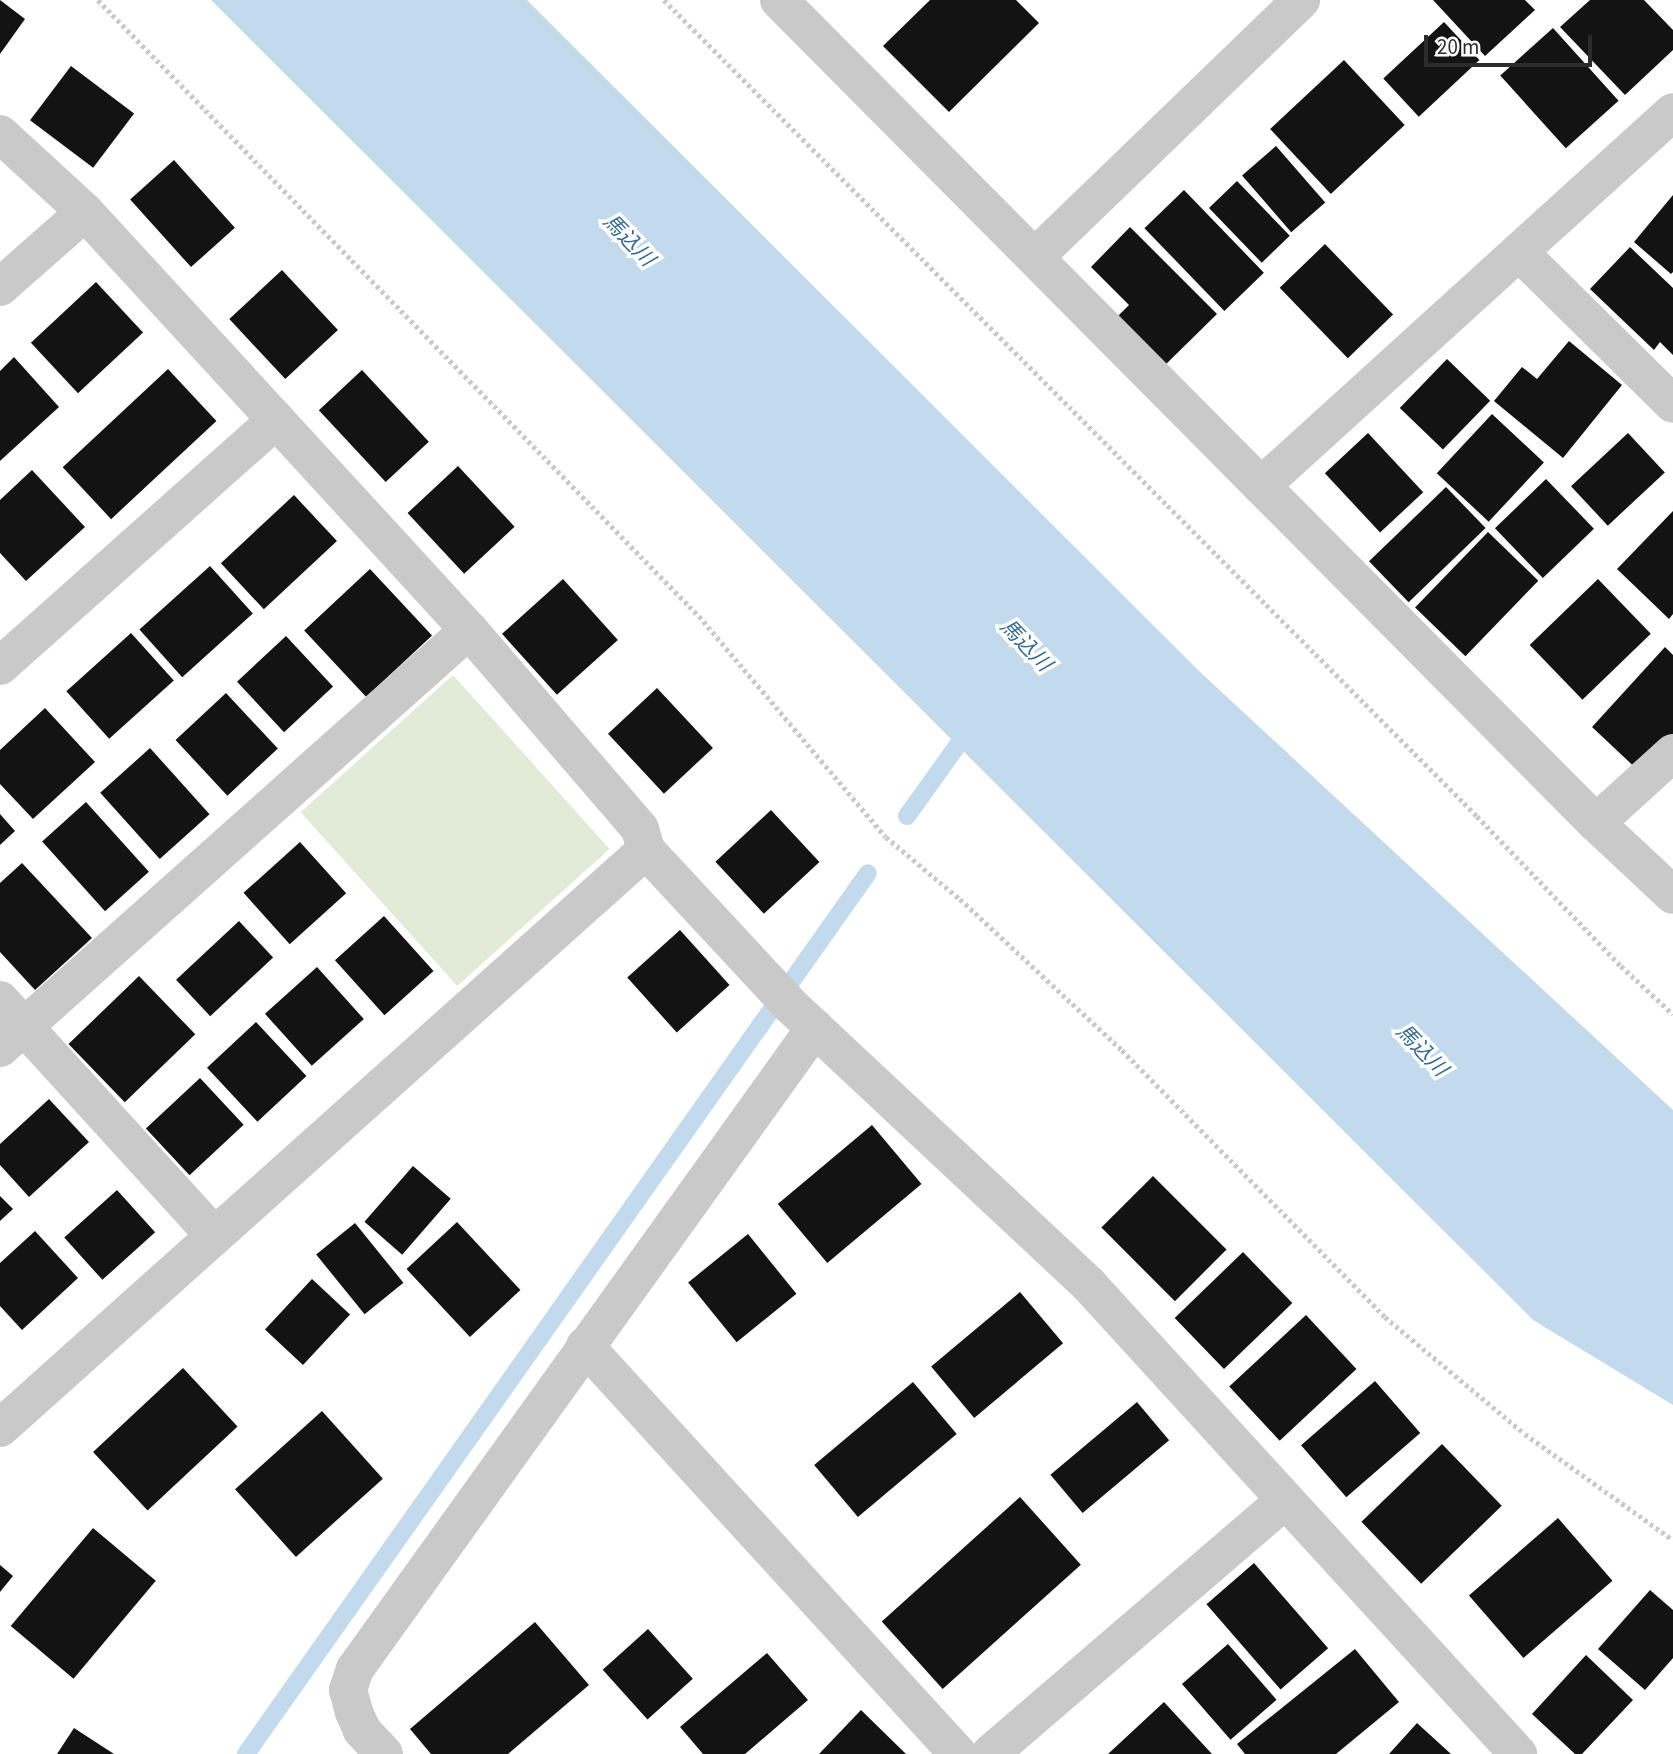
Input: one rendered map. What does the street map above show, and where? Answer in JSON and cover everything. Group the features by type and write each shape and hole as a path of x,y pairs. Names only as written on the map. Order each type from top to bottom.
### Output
{"street":[{"path":"779,0 1595,823 1673,895"},
{"path":"1035,257 1301,0"},
{"path":"1261,486 1673,112"},
{"path":"0,134 85,212 469,630 640,829 646,850 791,1004 1089,1285 1518,1754"},
{"path":"0,287 85,212"},
{"path":"1519,251 1673,404"},
{"path":"0,666 276,420"},
{"path":"214,1235 8,1025 469,630"},
{"path":"1595,823 1673,753"},
{"path":"0,1428 646,850"},
{"path":"384,1754 362,1730 354,1712 348,1690 355,1669 585,1346 791,1004"},
{"path":"585,1346 958,1754"},
{"path":"990,1754 1286,1500"}],"path":[{"path":"98,0 699,616 886,836 960,899 1122,1050 1385,1317 1525,1434 1673,1540"},
{"path":"664,0 1438,777 1621,966 1673,1014"}],"green space":[{"path":"453,675 610,849 457,986 301,812"}],"water":[{"name":"馬込川","path":"211,0 527,0 1200,672 1673,1110 1673,1405 1533,1320"}],"building":[{"path":"0,0 25,19 0,54"},
{"path":"930,0 1016,0 1039,23 949,112 883,46"},
{"path":"1433,0 1525,0 1535,10 1485,56"},
{"path":"1590,0 1644,0 1673,30 1673,50 1625,95 1560,27"},
{"path":"1444,22 1479,60 1419,117 1383,79"},
{"path":"1553,28 1619,101 1566,148 1500,76"},
{"path":"1344,60 1405,125 1331,194 1270,129"},
{"path":"71,66 134,114 93,168 30,120"},
{"path":"1276,146 1325,203 1291,232 1242,176"},
{"path":"174,160 235,228 191,267 130,199"},
{"path":"1237,181 1290,236 1262,263 1209,208"},
{"path":"1184,190 1264,273 1224,311 1144,228"},
{"path":"1673,195 1673,272 1671,274 1634,242"},
{"path":"1130,227 1217,314 1159,371 1111,323 1129,305 1091,267"},
{"path":"1325,244 1393,314 1348,358 1280,288"},
{"path":"1630,247 1673,288 1673,355 1660,342 1654,350 1590,289"},
{"path":"282,270 338,330 285,379 229,319"},
{"path":"96,282 143,332 78,393 31,343"},
{"path":"1569,341 1622,385 1563,458 1494,401 1522,367 1537,379"},
{"path":"14,357 59,407 0,461 0,371"},
{"path":"1447,359 1490,401 1443,450 1400,408"},
{"path":"168,369 216,421 111,519 63,467"},
{"path":"362,370 429,442 386,482 319,410"},
{"path":"1492,414 1544,462 1489,522 1437,473"},
{"path":"1368,433 1423,492 1380,532 1325,473"},
{"path":"1628,433 1665,472 1608,526 1571,486"},
{"path":"458,466 515,527 464,574 408,513"},
{"path":"32,470 85,527 26,581 0,553 0,500"},
{"path":"1546,479 1594,529 1543,578 1495,528"},
{"path":"1446,487 1486,528 1409,602 1369,561"},
{"path":"294,495 337,541 264,609 221,563"},
{"path":"1673,511 1673,614 1669,619 1617,569"},
{"path":"1488,532 1538,581 1465,656 1415,608"},
{"path":"210,566 253,614 182,677 139,630"},
{"path":"370,569 432,636 366,697 304,630"},
{"path":"563,579 618,640 557,695 502,634"},
{"path":"1598,579 1651,634 1582,700 1530,645"},
{"path":"131,633 174,681 109,739 66,691"},
{"path":"286,636 333,686 284,732 237,682"},
{"path":"1665,647 1673,655 1673,742 1643,775 1592,727"},
{"path":"657,688 713,748 664,794 608,734"},
{"path":"226,693 278,749 227,796 176,740"},
{"path":"45,708 95,762 33,819 0,784 0,750"},
{"path":"150,748 210,814 160,859 100,793"},
{"path":"86,802 149,872 105,911 42,841"},
{"path":"771,810 819,862 764,914 715,862"},
{"path":"0,814 15,831 0,845"},
{"path":"300,842 346,893 290,944 244,893"},
{"path":"22,863 92,938 35,990 0,952 0,883"},
{"path":"384,916 434,971 384,1015 335,960"},
{"path":"239,921 273,958 210,1016 176,980"},
{"path":"680,930 730,985 677,1033 627,978"},
{"path":"317,967 364,1019 312,1066 265,1014"},
{"path":"139,976 195,1034 125,1102 69,1044"},
{"path":"256,1022 306,1076 257,1122 207,1068"},
{"path":"200,1078 244,1125 190,1175 146,1128"},
{"path":"49,1099 89,1142 29,1197 0,1165 0,1144"},
{"path":"872,1125 921,1184 827,1263 778,1204"},
{"path":"413,1166 451,1199 402,1255 364,1222"},
{"path":"1153,1176 1227,1250 1175,1301 1101,1228"},
{"path":"117,1190 155,1232 102,1280 64,1238"},
{"path":"0,1196 13,1209 0,1221"},
{"path":"457,1222 520,1290 470,1337 407,1269"},
{"path":"355,1223 403,1283 365,1314 316,1254"},
{"path":"35,1231 78,1278 22,1330 0,1306 0,1263"},
{"path":"748,1234 796,1294 737,1342 688,1282"},
{"path":"1243,1252 1292,1303 1224,1369 1175,1318"},
{"path":"312,1279 350,1314 303,1365 265,1329"},
{"path":"1020,1292 1063,1343 974,1418 931,1367"},
{"path":"1306,1315 1356,1369 1280,1441 1229,1387"},
{"path":"183,1368 238,1427 148,1510 93,1452"},
{"path":"1375,1381 1420,1433 1346,1497 1301,1445"},
{"path":"913,1382 957,1434 858,1517 814,1465"},
{"path":"1137,1402 1169,1440 1083,1513 1050,1475"},
{"path":"322,1411 383,1479 296,1557 235,1489"},
{"path":"1442,1444 1502,1506 1421,1584 1361,1522"},
{"path":"1020,1497 1081,1565 943,1689 882,1621"},
{"path":"1558,1518 1612,1581 1523,1658 1469,1595"},
{"path":"93,1528 156,1581 74,1679 11,1626"},
{"path":"1254,1563 1328,1648 1281,1690 1206,1604"},
{"path":"0,1565 13,1576 0,1592"},
{"path":"1650,1590 1673,1610 1673,1658 1645,1690 1598,1649"},
{"path":"535,1622 589,1685 508,1754 431,1754 410,1729"},
{"path":"648,1629 693,1679 647,1720 603,1670"},
{"path":"1228,1644 1277,1700 1231,1740 1182,1684"},
{"path":"1355,1649 1399,1702 1336,1754 1245,1754 1237,1744"},
{"path":"767,1653 808,1700 745,1754 703,1754 680,1727"},
{"path":"1586,1655 1633,1700 1582,1754 1575,1754 1532,1714"},
{"path":"1164,1702 1212,1754 1108,1754"},
{"path":"861,1710 906,1754 819,1754"},
{"path":"1417,1723 1451,1754 1389,1754"},
{"path":"74,1728 114,1754 57,1754"}],"waterway":[{"path":"907,816 970,728"},
{"path":"246,1754 868,873"}]}
